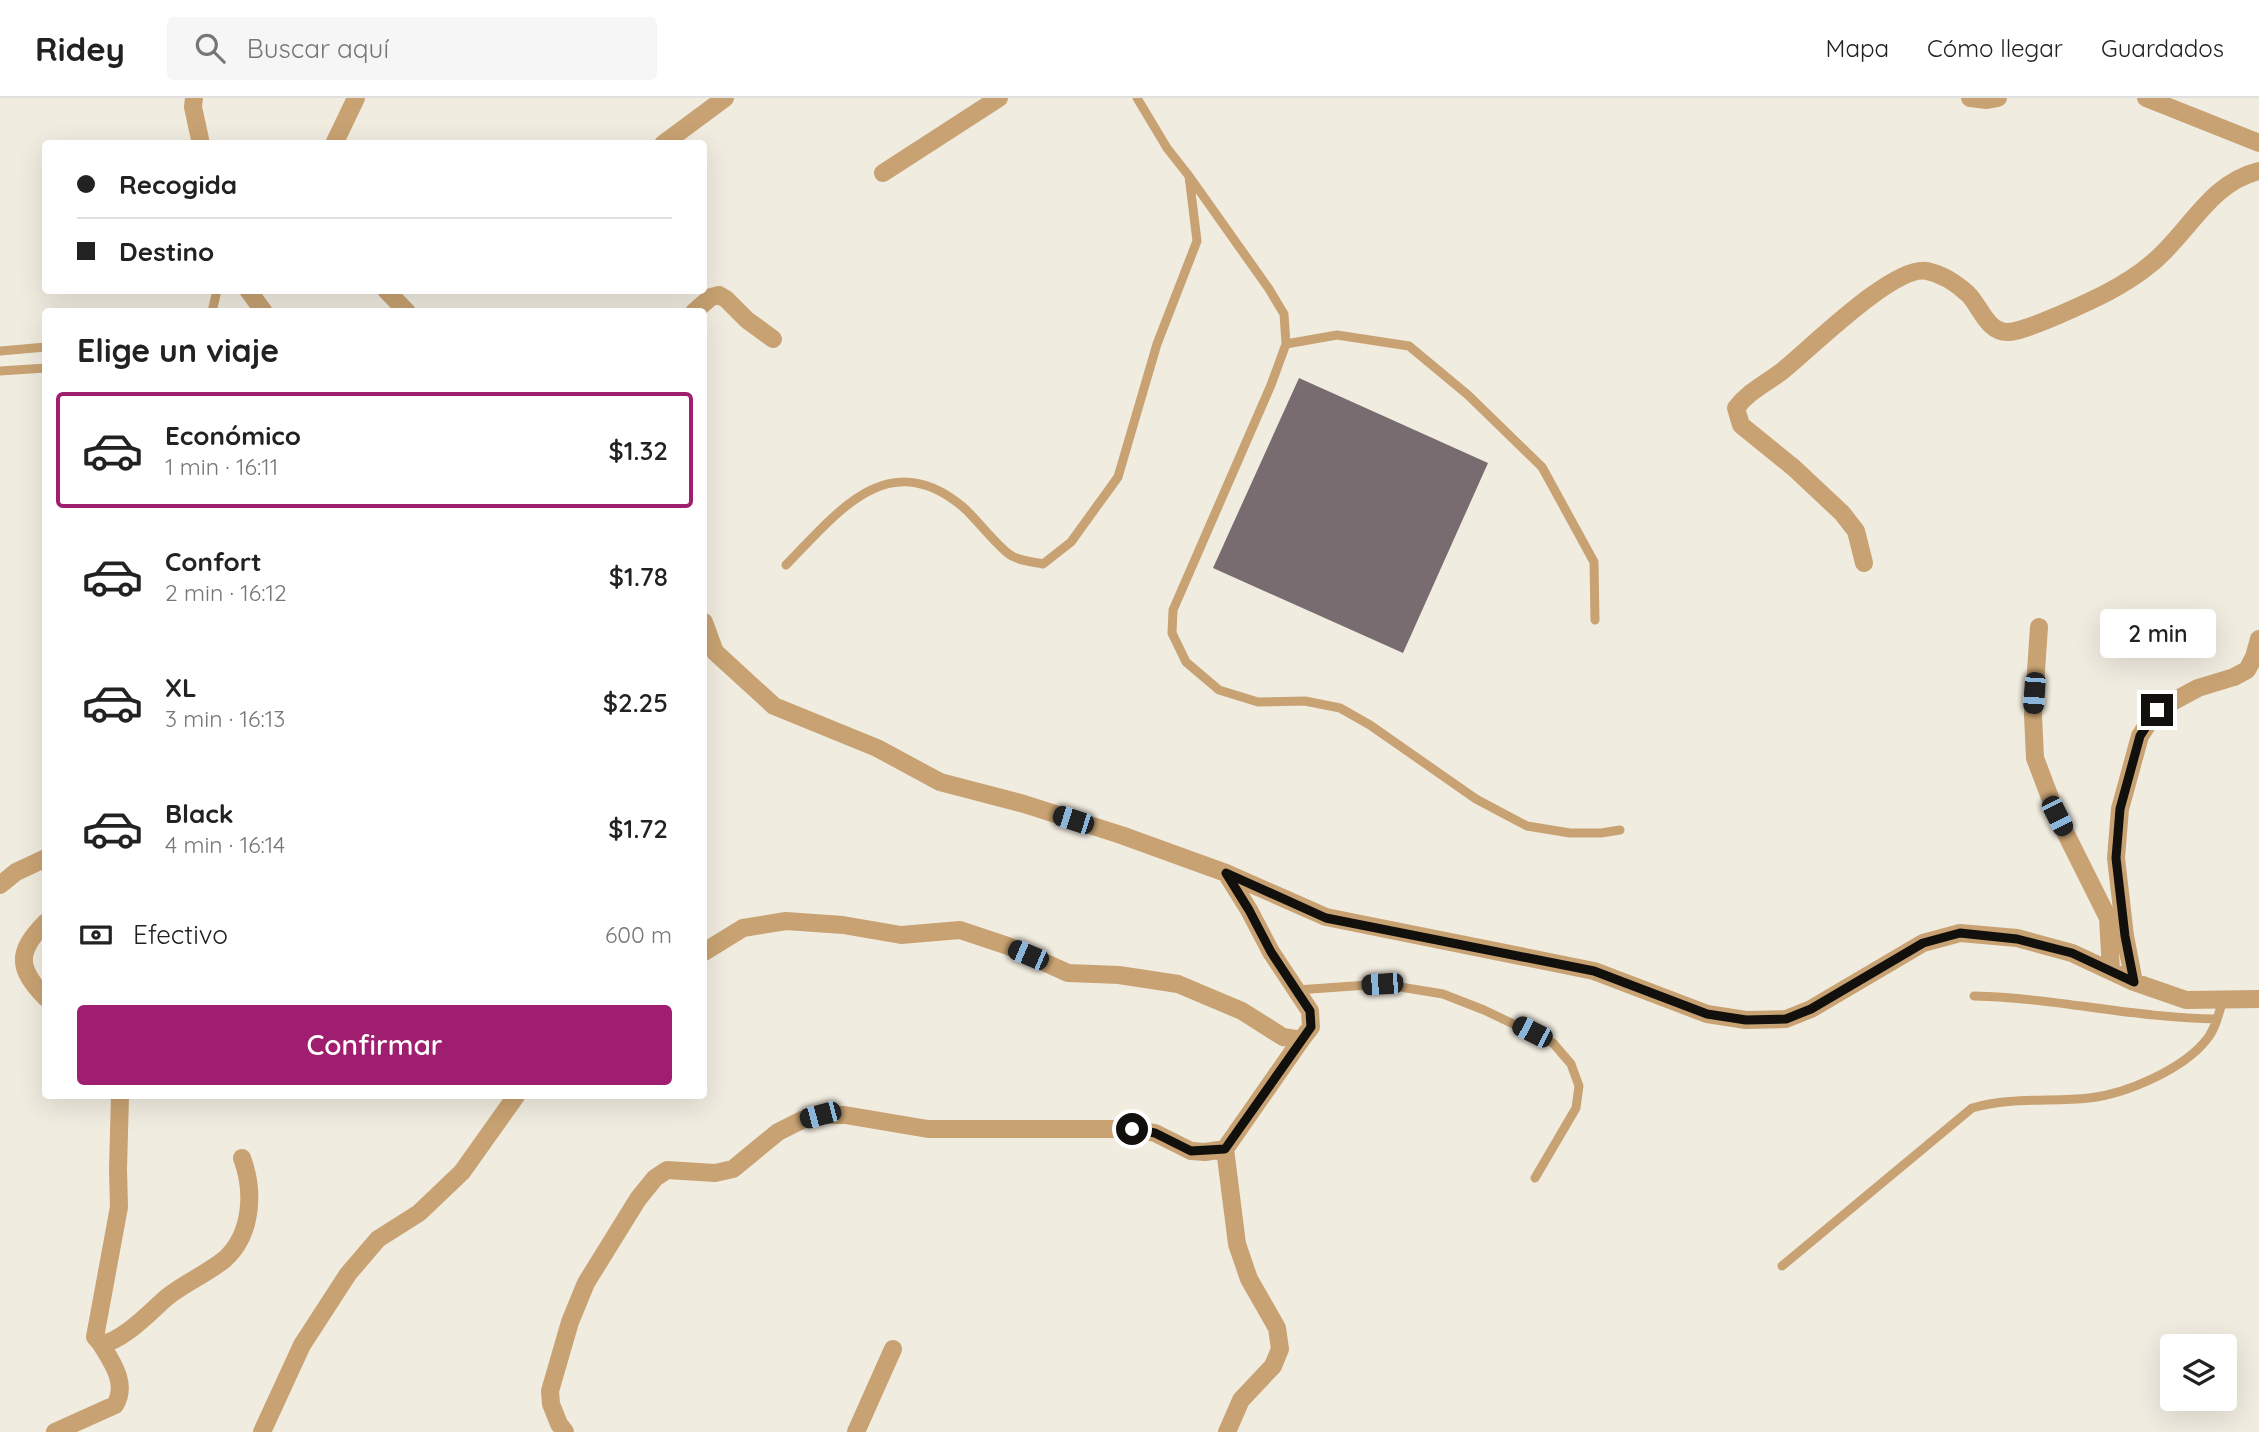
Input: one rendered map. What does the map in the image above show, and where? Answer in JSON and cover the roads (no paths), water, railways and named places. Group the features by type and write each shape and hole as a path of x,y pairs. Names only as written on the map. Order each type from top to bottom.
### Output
{"street":[{"path":"194,98 193,107 200,140"},
{"path":"336,140 356,98"},
{"path":"668,140 725,98"},
{"path":"883,173 999,98"},
{"path":"1970,98 1998,98"},
{"path":"2146,98 2259,143"},
{"path":"1864,563 1856,531 1842,513 1794,468 1741,425 1736,408 1745,396 1779,373 1879,290 1905,274 1924,270 1940,275 1970,296 1991,325 2000,331 2010,332 2058,316 2112,290 2152,263 2203,206 2226,185 2259,172"},
{"path":"390,294 403,308"},
{"path":"699,308 711,297 719,295 773,339"},
{"path":"2039,627 2033,715 2035,758 2057,816 2108,918 2111,970"},
{"path":"707,630 715,652 774,706 877,748 940,782 1036,808 1226,873 1326,918 1594,971 1707,1014 1746,1020 1786,1019 1811,1009 1923,943 1960,933 2017,939 2072,953 2134,982 2186,1000 2259,999"},
{"path":"2134,982 2125,936 2116,858 2120,809 2140,736 2157,710 2198,688 2234,677 2246,670 2254,657 2259,639"},
{"path":"0,885 16,872 42,860"},
{"path":"1226,873 1271,952 1310,1011 1311,1027 1225,1149 1237,1244 1249,1279 1277,1328 1280,1349 1273,1366 1241,1400 1227,1432"},
{"path":"707,950 743,929 786,920 843,925 901,935 960,930 1008,946 1068,973 1119,975 1178,984 1242,1011 1283,1037 1301,1040"},
{"path":"42,926 27,948 22,965 28,980 42,994"},
{"path":"55,1432 115,1405 120,1396 117,1370 96,1337 119,1207 120,1099"},
{"path":"262,1432 302,1345 348,1274 378,1239 419,1213 462,1172 514,1099"},
{"path":"565,1432 551,1404 550,1391 570,1322 586,1283 638,1199 655,1178 667,1170 716,1173 733,1169 778,1132 802,1120 820,1115 845,1115 928,1129 1132,1129 1155,1133 1191,1151 1225,1149"},
{"path":"101,1344 119,1337 174,1292 226,1257 236,1245 248,1213 250,1194 242,1158"},
{"path":"856,1432 893,1349"}],"lane":[{"path":"1137,98 1167,148 1269,289 1284,314 1286,344 1271,385 1173,610 1172,633 1186,662 1219,690 1258,702 1305,701 1340,708 1370,725 1476,799 1527,825 1570,833 1620,830"},
{"path":"786,565 845,506 892,482 924,482 962,506 1011,556 1043,564 1071,542 1118,477 1157,344 1197,241 1189,176"},
{"path":"1286,344 1337,335 1409,346 1468,395 1542,467 1594,562 1595,620"},
{"path":"0,351 42,347"},
{"path":"0,371 42,368"},
{"path":"1297,990 1382,984 1443,994 1553,1043 1571,1064 1579,1086 1576,1108 1535,1178"},
{"path":"1974,996 2011,997 2177,1019 2217,1019"},
{"path":"1782,1266 1972,1108 1993,1102 2093,1098 2141,1084 2182,1062 2208,1039 2224,1000"}]}
